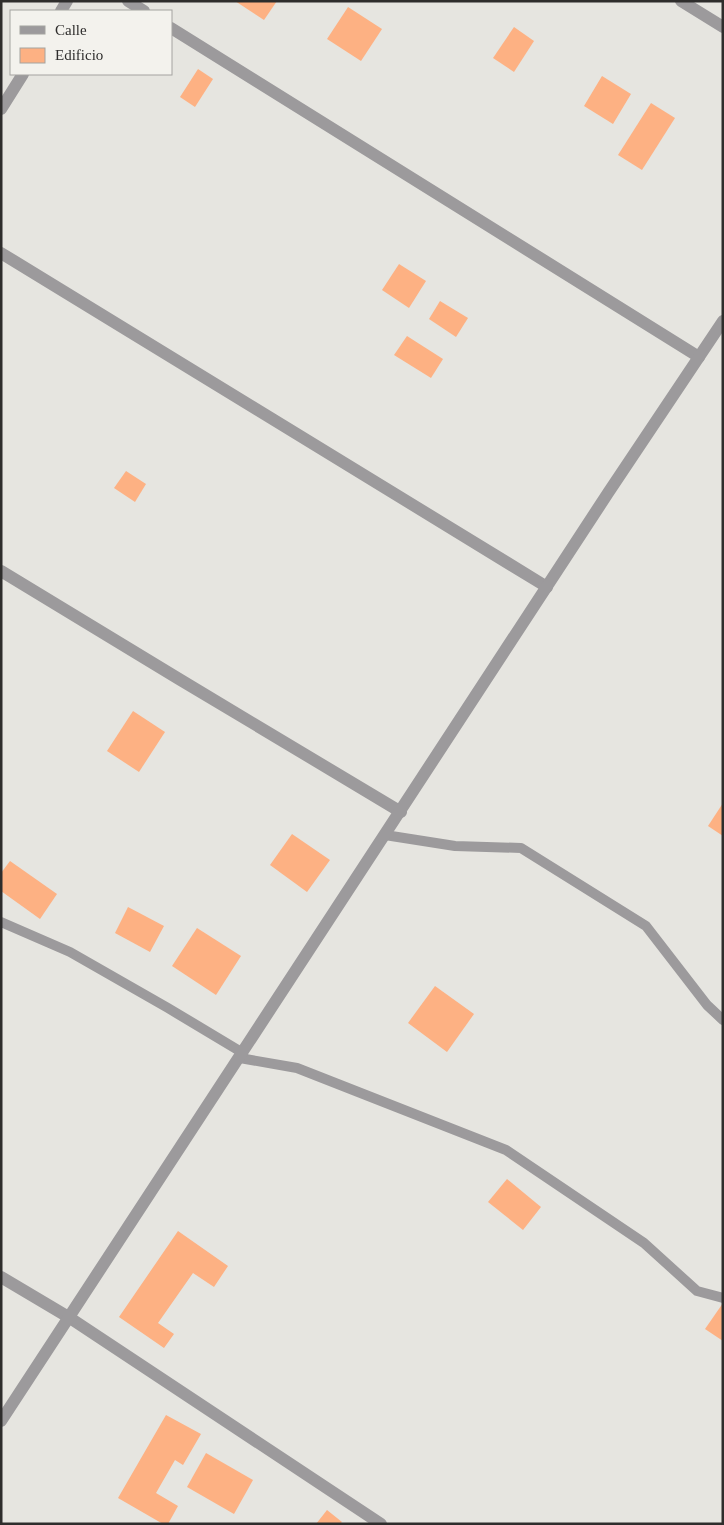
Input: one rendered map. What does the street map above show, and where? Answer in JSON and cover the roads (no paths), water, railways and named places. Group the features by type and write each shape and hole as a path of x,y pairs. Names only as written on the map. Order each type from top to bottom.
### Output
{"street":[{"path":"128,1 142,10"},
{"path":"681,1 723,27"},
{"path":"172,29 699,357"},
{"path":"1,109 22,75"},
{"path":"1,252 547,587"},
{"path":"1,1421 723,321"},
{"path":"1,571 400,812"},
{"path":"1,1277 70,1318 381,1524"}],"lane":[{"path":"385,835 455,846 521,848 646,926 707,1005 723,1020"},
{"path":"1,922 70,952 168,1008 241,1055 297,1068 506,1150 644,1243 697,1291 723,1298"}]}
